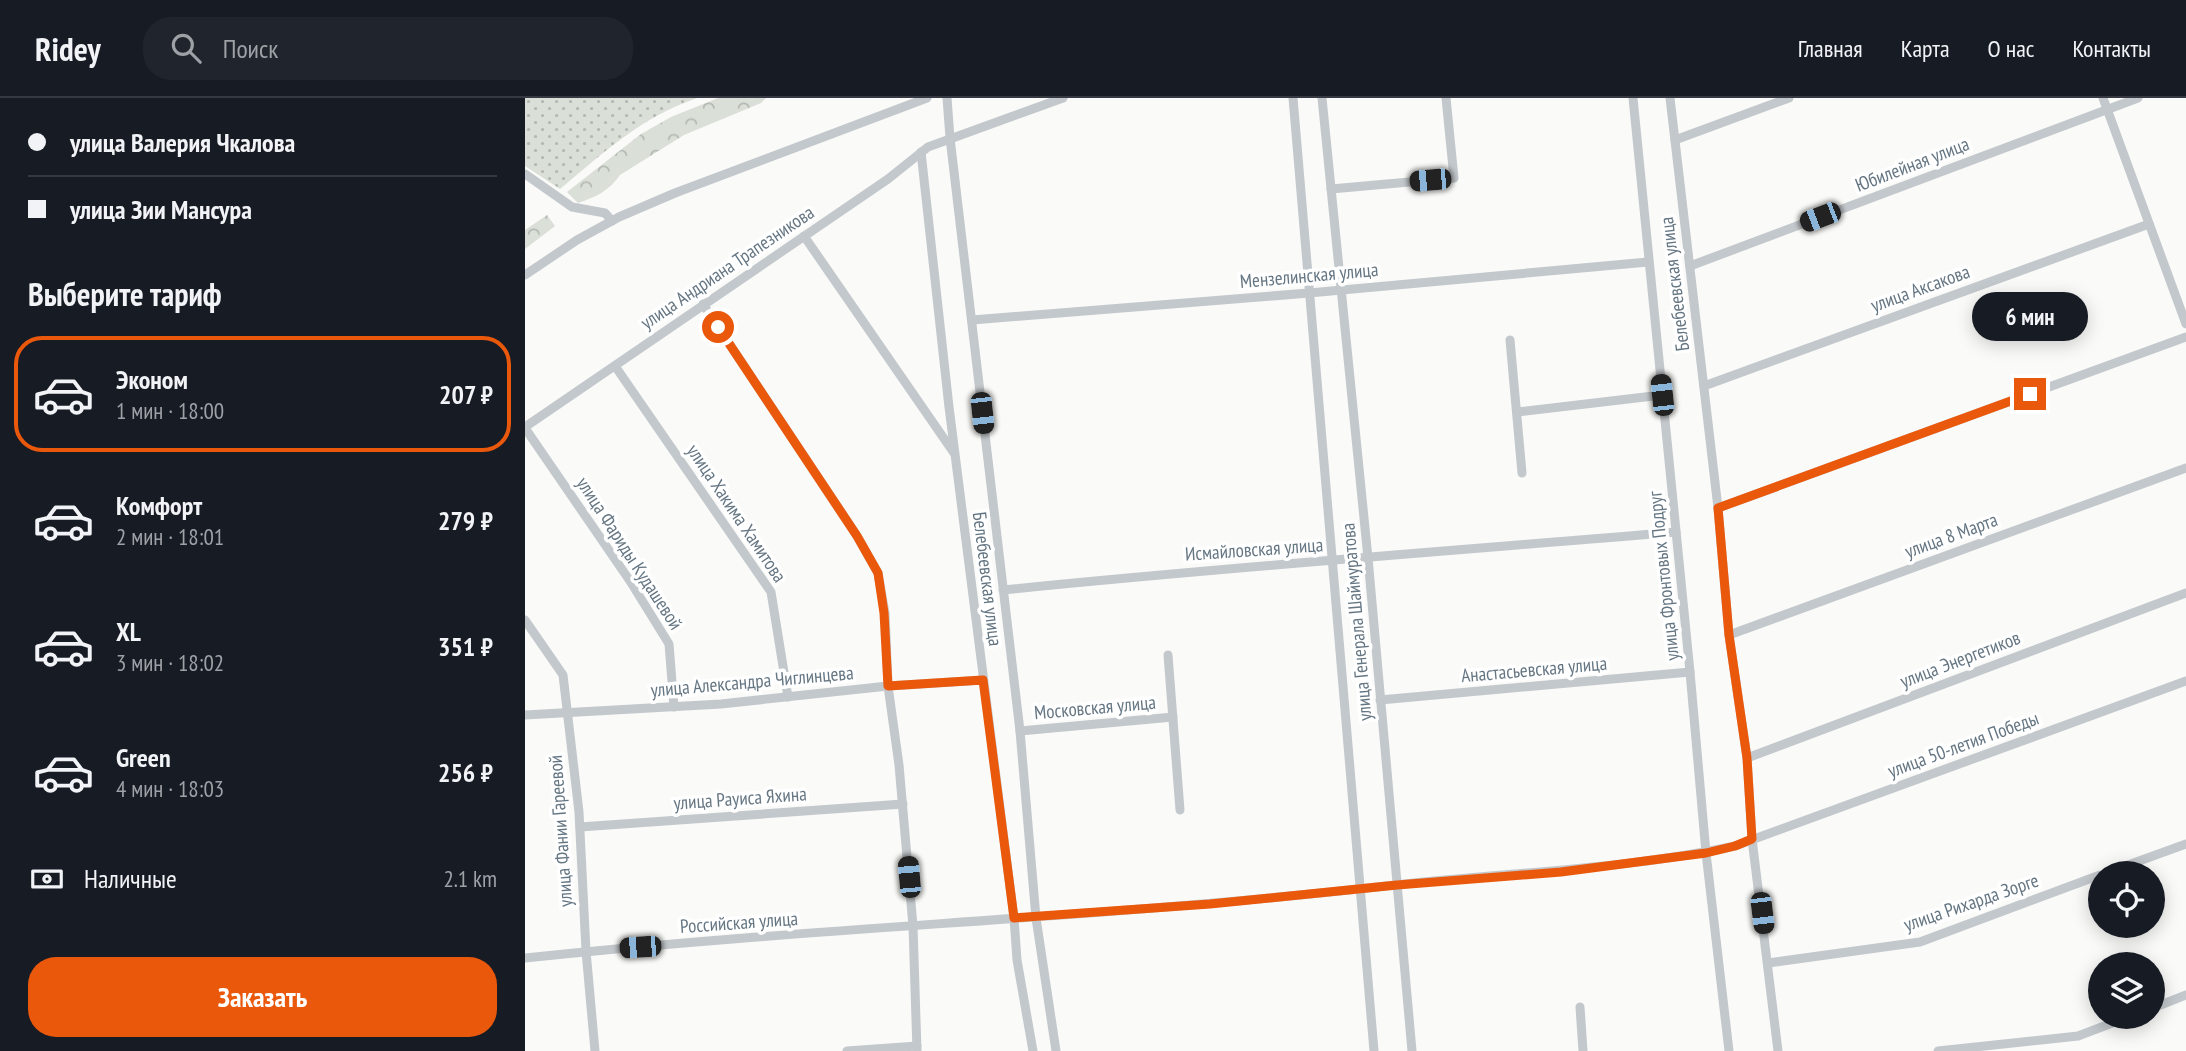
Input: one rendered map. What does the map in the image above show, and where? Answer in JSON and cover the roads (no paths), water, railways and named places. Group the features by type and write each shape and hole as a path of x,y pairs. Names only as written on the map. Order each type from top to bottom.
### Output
{"street":[{"path":"525,275 577,240 675,193 927,98"},
{"name":"Белебеевская улица","path":"947,98 1020,731 1036,918 1056,1051"},
{"name":"улица Андриана Трапезникова","path":"525,428 888,179 928,147 1063,98"},
{"path":"1293,98 1374,1051"},
{"name":"улица Генерала Шаймуратова","path":"1322,98 1368,558 1412,1051"},
{"path":"1331,189 1454,178 1446,98"},
{"name":"улица Фронтовых Подруг","path":"1633,98 1706,853 1729,1051"},
{"name":"Белебеевская улица","path":"1670,98 1718,508 1729,635 1747,758 1752,839 1778,1051"},
{"path":"1675,140 1789,98"},
{"path":"2103,98 2186,324"},
{"name":"Юбилейная улица","path":"1690,266 2138,98"},
{"name":"Белебеевская улица","path":"921,152 1017,960 1033,1051"},
{"path":"525,174 572,207 605,213 612,221"},
{"name":"улица Аксакова","path":"1704,386 2149,224"},
{"path":"804,236 955,455"},
{"name":"Мензелинская улица","path":"972,320 1648,262"},
{"path":"703,304 857,536 878,573 913,926 917,1049 847,1051"},
{"path":"1718,508 2186,337"},
{"path":"1510,340 1522,473"},
{"name":"улица Хакима Хамитова","path":"615,366 771,592 788,697"},
{"path":"1517,411 1662,395"},
{"name":"улица Фариды Кудашевой","path":"525,428 630,581 669,644 674,708"},
{"name":"улица 8 Марта","path":"1729,635 2186,468"},
{"name":"Исмайловская улица","path":"1003,590 1177,572 1333,562 1676,532"},
{"name":"улица Энергетиков","path":"1747,758 2186,593"},
{"name":"улица Фании Гареевой","path":"525,620 563,675 580,827 586,951 595,1051"},
{"path":"1168,655 1181,810"},
{"name":"Анастасьевская улица","path":"1380,699 1690,673"},
{"name":"улица Александра Чиглинцева","path":"525,715 674,708 888,686 983,680"},
{"name":"улица 50-летия Победы","path":"1361,889 1561,872 1706,853 1735,846 2186,681"},
{"name":"Московская улица","path":"1020,731 1173,717"},
{"name":"улица Рауиса Яхина","path":"580,827 903,804"},
{"path":"2139,861 2186,844"},
{"name":"улица Рихарда Зорге","path":"1768,962 1920,942 2088,879"},
{"name":"Российская улица","path":"525,958 586,951 1036,918 1361,889"},
{"path":"2165,1003 2186,995"},
{"path":"1580,1007 1583,1051"},
{"path":"1938,1051 2078,1036 2096,1029"}]}
